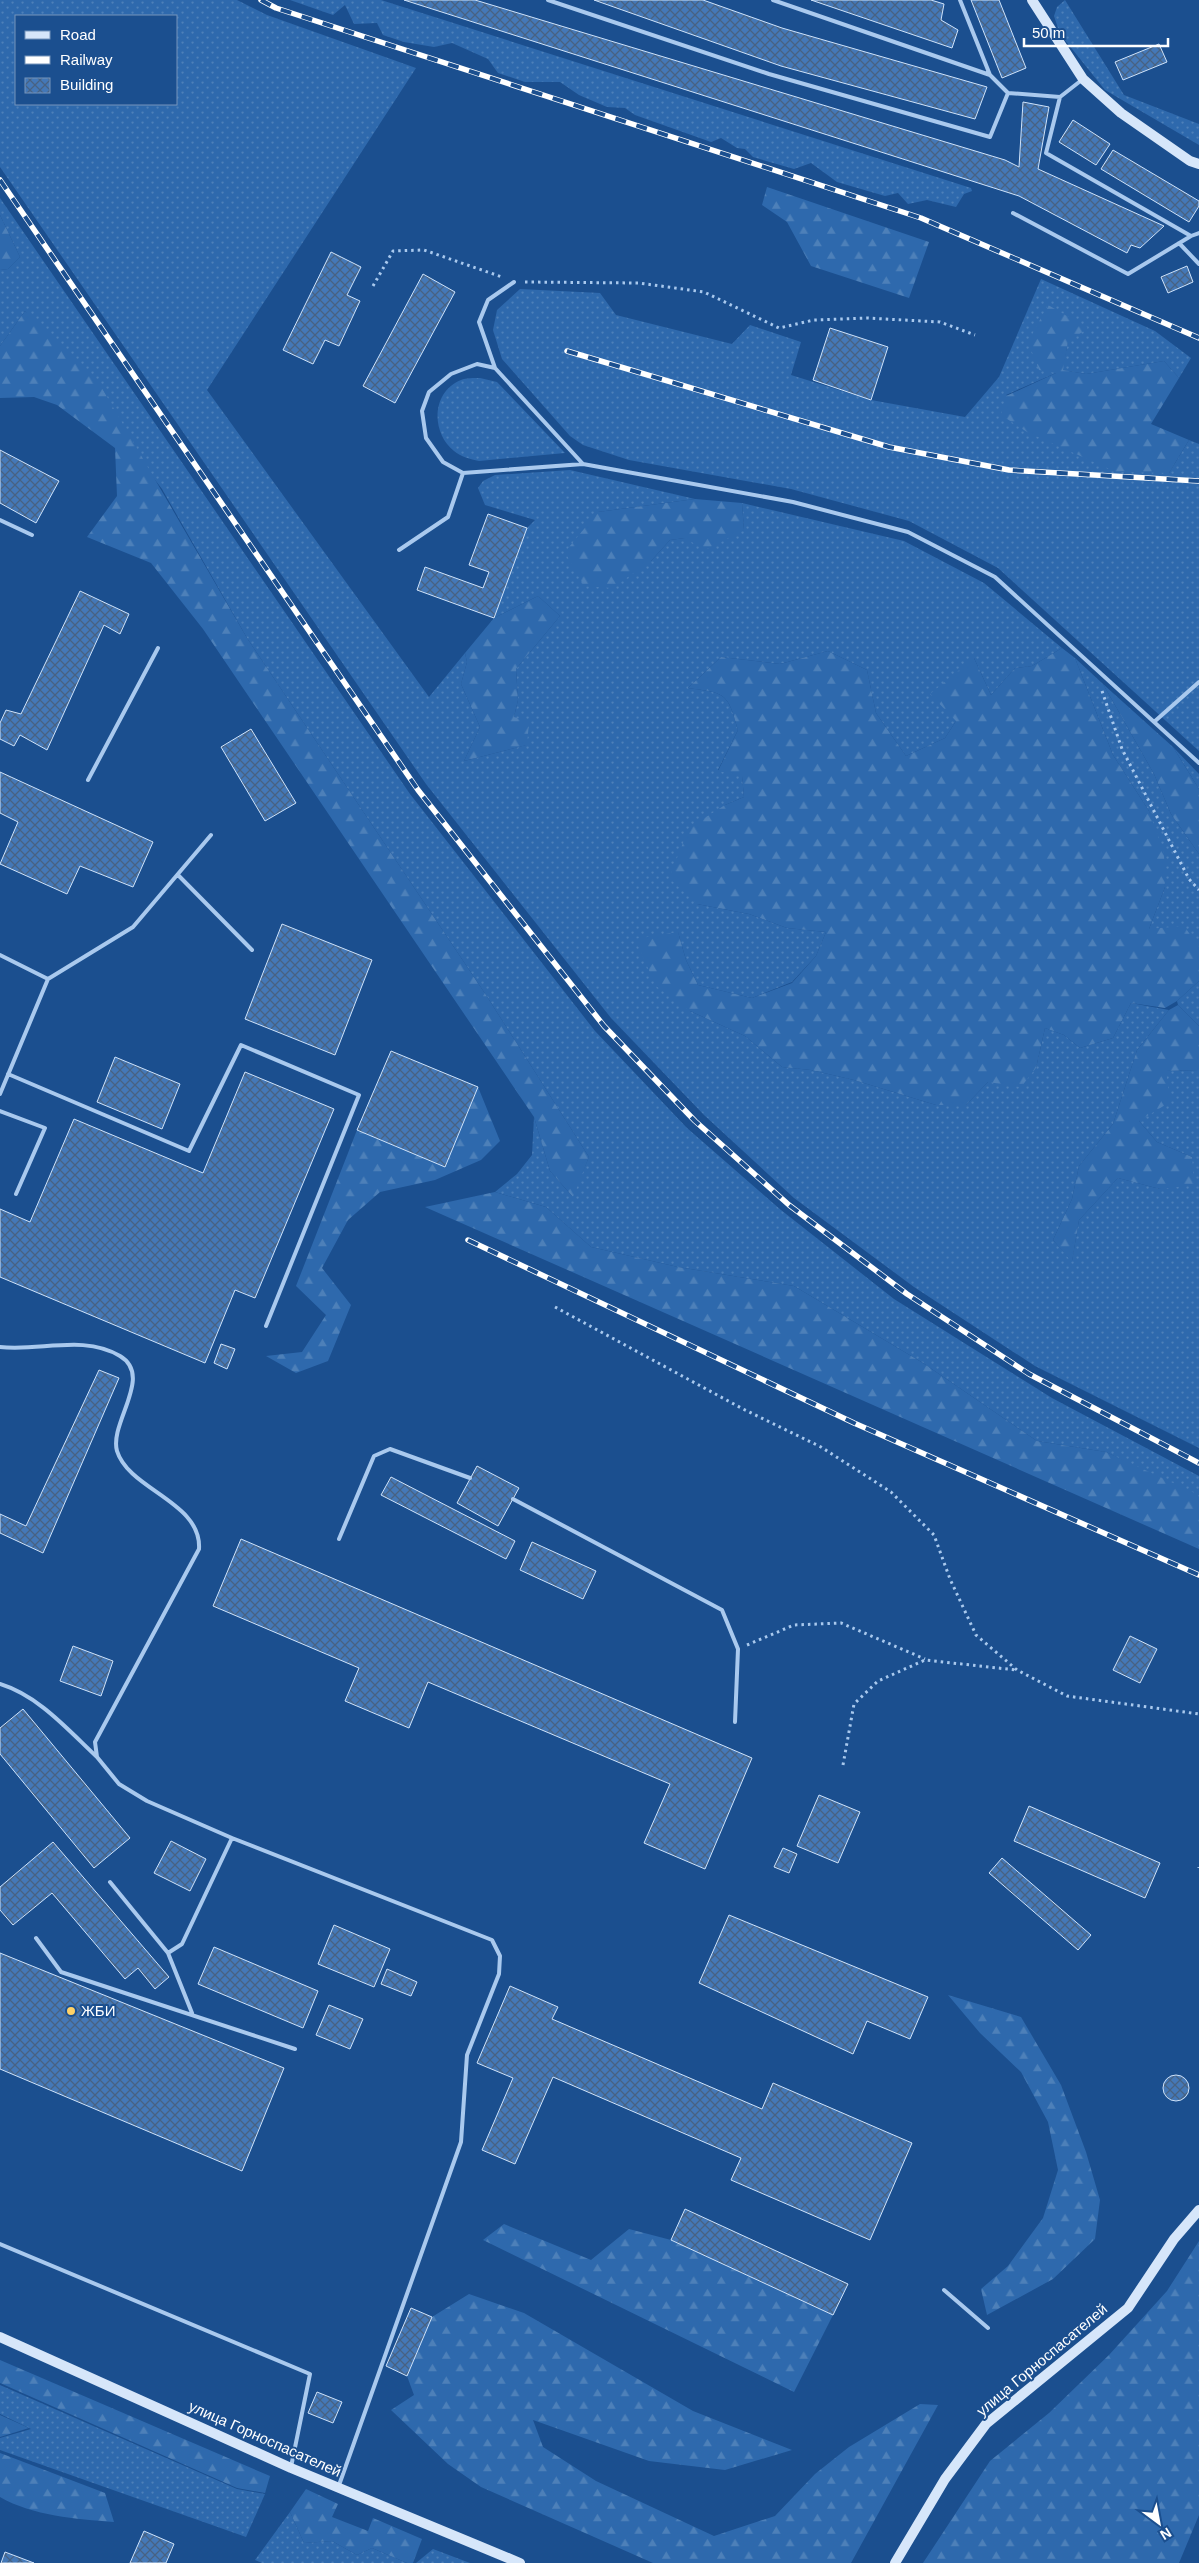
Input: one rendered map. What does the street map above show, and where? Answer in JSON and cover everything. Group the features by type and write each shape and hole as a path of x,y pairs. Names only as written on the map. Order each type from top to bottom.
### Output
{"street":[{"path":"1032,0 1083,79 1121,114 1190,161 1199,164"},
{"name":"улица Горноспасателей","path":"894,2563 945,2479 986,2424 1128,2308 1174,2239 1199,2210"},
{"name":"улица Горноспасателей","path":"0,2337 290,2468 520,2563"}],"lane":[{"path":"548,0 769,74 990,137 1008,93"},
{"path":"773,0 990,75"},
{"path":"960,0 990,75 1008,93 1060,97"},
{"path":"1083,79 1060,97 1046,153 1191,236"},
{"path":"1012,213 1128,274 1178,243 1199,234"},
{"path":"1178,243 1199,264"},
{"path":"514,282 488,300 479,322 495,368 583,464"},
{"path":"495,368 477,364 451,374 429,392 422,411 426,438 443,462 463,473 583,464 793,502 908,532 995,577 1199,763"},
{"path":"398,550 448,517 463,473"},
{"path":"0,520 32,535"},
{"path":"88,780 158,648"},
{"path":"1154,722 1199,682"},
{"path":"0,1094 48,979 133,927 211,835"},
{"path":"178,875 252,950"},
{"path":"0,955 48,979"},
{"path":"8,1074 189,1151 241,1045 359,1095 266,1326"},
{"path":"0,1111 45,1128 16,1194"},
{"path":"0,1347 68,1345 101,1347 122,1357 132,1371 132,1390 116,1432 117,1450 124,1464 194,1522 200,1536 199,1549 95,1742 97,1757"},
{"path":"339,1539 374,1456 390,1449 470,1478"},
{"path":"513,1499 722,1610 738,1649 735,1722"},
{"path":"0,1684 20,1692 40,1704 97,1757 120,1784 146,1802 232,1838 492,1940 500,1956 499,1974 467,2054 461,2142 338,2488"},
{"path":"168,1953 182,1944 232,1838"},
{"path":"110,1882 168,1953 192,2013"},
{"path":"36,1938 62,1972 192,2013 295,2049"},
{"path":"0,2244 310,2374 290,2468"},
{"path":"944,2290 988,2328"}],"path":[{"path":"373,286 393,251 424,250 514,282 639,283 704,292 779,328 814,320 867,318 940,322 975,335"},
{"path":"1095,669 1122,749 1189,879 1199,890"},
{"path":"555,1307 742,1409 821,1447 891,1492 934,1534 950,1579 976,1635 1017,1670 1067,1696 1199,1714"},
{"path":"738,1649 794,1625 840,1624 925,1660 1017,1670"},
{"path":"843,1765 854,1704 878,1681 925,1660"}],"green space":[{"path":"0,0 237,0 267,15 416,68 207,390 429,697 465,653 467,662 461,684 480,727 464,761 526,745 514,717 518,700 516,669 560,616 538,596 494,618 527,528 535,520 485,505 478,488 483,481 495,475 570,470 695,499 598,512 651,561 670,540 744,530 742,503 904,541 984,583 1062,648 1032,666 1015,668 991,695 974,658 956,721 945,738 906,756 876,713 867,670 828,651 780,664 721,657 688,688 710,691 724,697 728,702 738,730 718,770 742,775 744,797 725,805 697,904 749,914 787,928 826,932 816,956 792,982 752,998 698,985 686,960 678,932 690,1011 745,1036 782,1067 811,1070 854,1080 936,1105 966,1105 988,1082 1036,1068 1045,1028 1064,1035 1080,1048 1113,1038 1131,1003 1169,1010 1137,1050 1113,1124 1079,1166 1072,1199 1053,1240 1072,1261 1079,1220 1118,1178 1160,1189 1192,1157 1157,1142 1139,1121 1166,1071 1199,1070 1199,1448 1035,1366 914,1287 794,1198 704,1115 611,1018 426,784 0,167"},
{"path":"290,0 381,0 971,188 972,191 964,194 956,207 927,200 908,204 898,193 885,196 837,182 811,163 794,169 753,157 745,149 737,148 721,138 711,142 635,115 625,108 607,107 579,95 560,82 525,82 498,73 488,59 452,43 434,47 404,42 383,35 377,23 354,24 345,5 333,15"},
{"path":"1065,0 1124,95 1199,124 1199,145 1105,90 1060,34 1054,16 1057,7"},
{"path":"767,187 929,242 909,298 811,266 787,222 762,205"},
{"path":"0,198 410,794 595,1031 687,1128 781,1210 894,1299 1052,1398 1199,1476 1199,1499 1106,1452 1037,1441 923,1363 794,1286 678,1267 591,1247 546,1207 495,1192 517,1174 532,1155 534,1117 550,1171 572,1196 589,1157 486,995 247,638 162,489 25,311 0,346 0,270 8,269 20,257 0,215"},
{"path":"0,215 20,257 8,269 0,270"},
{"path":"1041,279 1155,331 1191,358 1179,378 1164,361 1086,374 1062,370 1068,342 1048,306 1056,373 1006,395 1169,473 1189,440 1199,444 1199,751 998,568 909,521 791,489 629,460 583,445 570,436 502,359 493,330 497,310 520,289 600,293 616,315 732,344 750,325 801,342 791,375 871,400 965,417 999,377"},
{"path":"1048,305 1088,328 1068,342 1063,370 1086,374 1164,361 1179,378 1151,424 1189,440 1169,473 1116,472 1027,432 1001,415 1006,396 1056,373 1039,370 1028,342"},
{"path":"25,311 99,383 247,638 486,995 589,1157 573,1197 550,1171 534,1117 203,629 151,563 87,537 117,496 115,448 57,405 34,397 0,398 0,346"},
{"path":"480,378 497,382 565,453 479,461 469,459 454,451 446,443 438,424 440,403 444,394 451,386 463,379"},
{"path":"695,499 742,503 744,530 705,550 685,538 670,540 651,561 612,588 584,586 565,552 598,512"},
{"path":"538,596 560,616 516,669 518,700 514,717 529,722 527,745 464,761 480,727 461,684 467,662 465,653 494,618"},
{"path":"1062,648 1075,658 1113,755 1149,811 1164,853 1165,887 1149,929 1184,926 1199,947 1199,981 1177,1001 1165,1008 1131,1003 1113,1038 1080,1048 1064,1035 1045,1028 1036,1068 1021,1087 988,1082 966,1105 936,1105 854,1080 811,1070 782,1067 745,1036 690,1011 656,986 635,939 678,932 686,960 698,985 752,998 792,983 816,956 826,932 787,928 749,914 697,904 669,878 689,828 725,805 744,797 742,776 718,771 738,730 728,702 724,697 710,691 688,688 721,657 780,664 828,651 867,670 876,713 906,756 945,738 956,721 930,694 974,658 991,695 1015,668 1032,666"},
{"path":"1075,658 1103,684 1154,774 1171,814 1199,854 1199,947 1149,929 1165,887 1149,811 1113,755"},
{"path":"1103,684 1173,747 1199,789 1199,854 1171,814 1154,774"},
{"path":"1173,747 1199,774 1199,789"},
{"path":"1199,981 1199,1026 1178,1005 1177,1001"},
{"path":"1178,1005 1199,1026 1199,1070 1166,1071 1170,1102 1139,1121 1157,1142 1192,1157 1194,1185 1160,1189 1118,1178 1079,1220 1072,1262 1053,1240 1072,1199 1079,1166 1113,1124 1137,1050 1169,1010"},
{"path":"478,1087 500,1141 481,1160 435,1180 380,1192 348,1220 322,1268 351,1305 328,1361 296,1373 266,1356 302,1352 326,1315 296,1286 357,1130 445,1166"},
{"path":"495,1192 546,1207 591,1247 678,1267 794,1286 923,1363 1037,1441 1106,1452 1199,1495 1199,1549 425,1207"},
{"path":"948,1995 1021,2017 1061,2085 1086,2152 1100,2200 1095,2239 1053,2279 987,2315 981,2289 1008,2266 1043,2218 1058,2170 1048,2122 1021,2072 980,2033"},
{"path":"504,2224 591,2260 629,2229 671,2240 833,2315 794,2392 483,2240"},
{"path":"1199,2241 1199,2515 1179,2563 923,2563 990,2461 1049,2413 1109,2355 1167,2291"},
{"path":"469,2294 524,2313 693,2411 792,2450 725,2470 649,2461 533,2420 543,2447 596,2481 714,2536 775,2516 815,2474 849,2447 920,2404 938,2405 851,2563 653,2563 481,2487 448,2464 391,2410 414,2395 407,2376 432,2317"},
{"path":"0,2360 270,2476 265,2493 237,2488 0,2383"},
{"path":"0,2385 237,2489 265,2494 246,2537 0,2450 0,2438 31,2429 0,2414"},
{"path":"0,2415 29,2428 0,2437"},
{"path":"0,2453 105,2493 114,2522 55,2516 26,2508 0,2497"},
{"path":"306,2489 338,2504 332,2517 368,2531 373,2518 422,2539 413,2563 407,2563 372,2548 357,2555 332,2541 304,2543 290,2512"},
{"path":"290,2512 304,2543 332,2541 357,2555 372,2548 407,2563 262,2563 255,2560"},
{"path":"433,2549 470,2563 416,2563"}],"building":[{"path":"404,0 475,0 1005,160 1019,167 1023,102 1049,107 1038,169 1164,226 1140,248 1131,245 1127,253 1019,196"},
{"path":"594,0 703,0 782,28 987,87 975,119 781,66"},
{"path":"811,0 931,0 944,4 941,20 958,30 952,48"},
{"path":"971,0 999,0 1026,68 1002,78"},
{"path":"1159,44 1167,62 1123,80 1115,62"},
{"path":"1073,120 1110,144 1096,165 1059,142"},
{"path":"1113,150 1199,201 1199,206 1189,222 1101,169"},
{"path":"331,252 361,267 347,295 360,301 339,346 325,340 313,364 283,350"},
{"path":"1187,266 1193,282 1168,293 1161,277"},
{"path":"423,274 455,292 395,403 363,386"},
{"path":"830,328 888,347 871,400 813,380"},
{"path":"0,450 59,481 36,523 0,503"},
{"path":"488,514 527,528 494,618 417,590 425,567 483,588 489,572 469,565"},
{"path":"80,591 129,614 120,634 104,625 47,750 20,735 14,746 0,739 0,723 6,710 21,714"},
{"path":"251,729 296,803 265,821 221,747"},
{"path":"0,772 153,842 133,887 80,866 67,894 0,864 18,822 0,813"},
{"path":"282,924 372,960 335,1055 245,1019"},
{"path":"391,1051 478,1087 445,1167 357,1130"},
{"path":"115,1057 180,1084 162,1129 97,1102"},
{"path":"245,1072 334,1109 255,1298 235,1290 205,1363 0,1277 0,1209 30,1222 74,1119 203,1173"},
{"path":"221,1344 235,1349 227,1369 214,1363"},
{"path":"99,1370 119,1378 43,1553 0,1533 0,1514 26,1526"},
{"path":"477,1466 519,1488 498,1526 457,1503"},
{"path":"391,1477 515,1541 506,1559 381,1495"},
{"path":"241,1539 752,1758 705,1869 644,1843 670,1784 428,1682 409,1728 345,1701 359,1668 213,1606"},
{"path":"532,1542 596,1571 583,1599 520,1570"},
{"path":"1130,1636 1157,1649 1140,1683 1113,1670"},
{"path":"73,1646 113,1661 101,1696 60,1681"},
{"path":"23,1709 130,1838 94,1868 0,1754 0,1728"},
{"path":"819,1795 860,1812 838,1863 797,1846"},
{"path":"1029,1806 1160,1863 1145,1898 1014,1841"},
{"path":"171,1841 206,1859 190,1891 154,1873"},
{"path":"53,1842 169,1977 155,1989 138,1968 125,1979 52,1893 13,1925 0,1910 0,1887"},
{"path":"783,1848 797,1854 789,1873 774,1867"},
{"path":"1002,1858 1091,1935 1078,1950 989,1873"},
{"path":"729,1915 928,1997 910,2039 867,2021 853,2054 699,1983"},
{"path":"334,1925 390,1949 374,1987 318,1964"},
{"path":"214,1947 318,1991 303,2028 198,1984"},
{"name":"ЖБИ","path":"0,1953 284,2068 242,2171 0,2069"},
{"path":"387,1969 417,1982 411,1996 381,1984"},
{"path":"510,1986 558,2007 552,2019 762,2109 773,2083 912,2143 870,2240 731,2180 741,2158 553,2077 515,2164 482,2150 513,2078 477,2063"},
{"path":"329,2005 363,2019 350,2049 316,2035"},
{"path":"1176,2075 1185,2079 1189,2088 1185,2097 1176,2101 1167,2097 1163,2088 1167,2079"},
{"path":"685,2209 848,2284 833,2315 671,2240"},
{"path":"411,2308 432,2317 407,2376 386,2366"},
{"path":"317,2392 342,2402 333,2423 308,2413"},
{"path":"144,2531 174,2544 166,2563 130,2563"},
{"path":"5,2552 34,2563 1,2563"}],"railway":[{"path":"261,0 276,8 921,218 1199,338"},
{"path":"0,180 418,790 604,1026 695,1121 789,1205 907,1294 1029,1374 1199,1463"},
{"path":"567,351 889,447 1009,470 1199,481"},
{"path":"468,1240 854,1423 1199,1575"}],"place":[{"name":"ЖБИ","path":"71,2011"}]}
